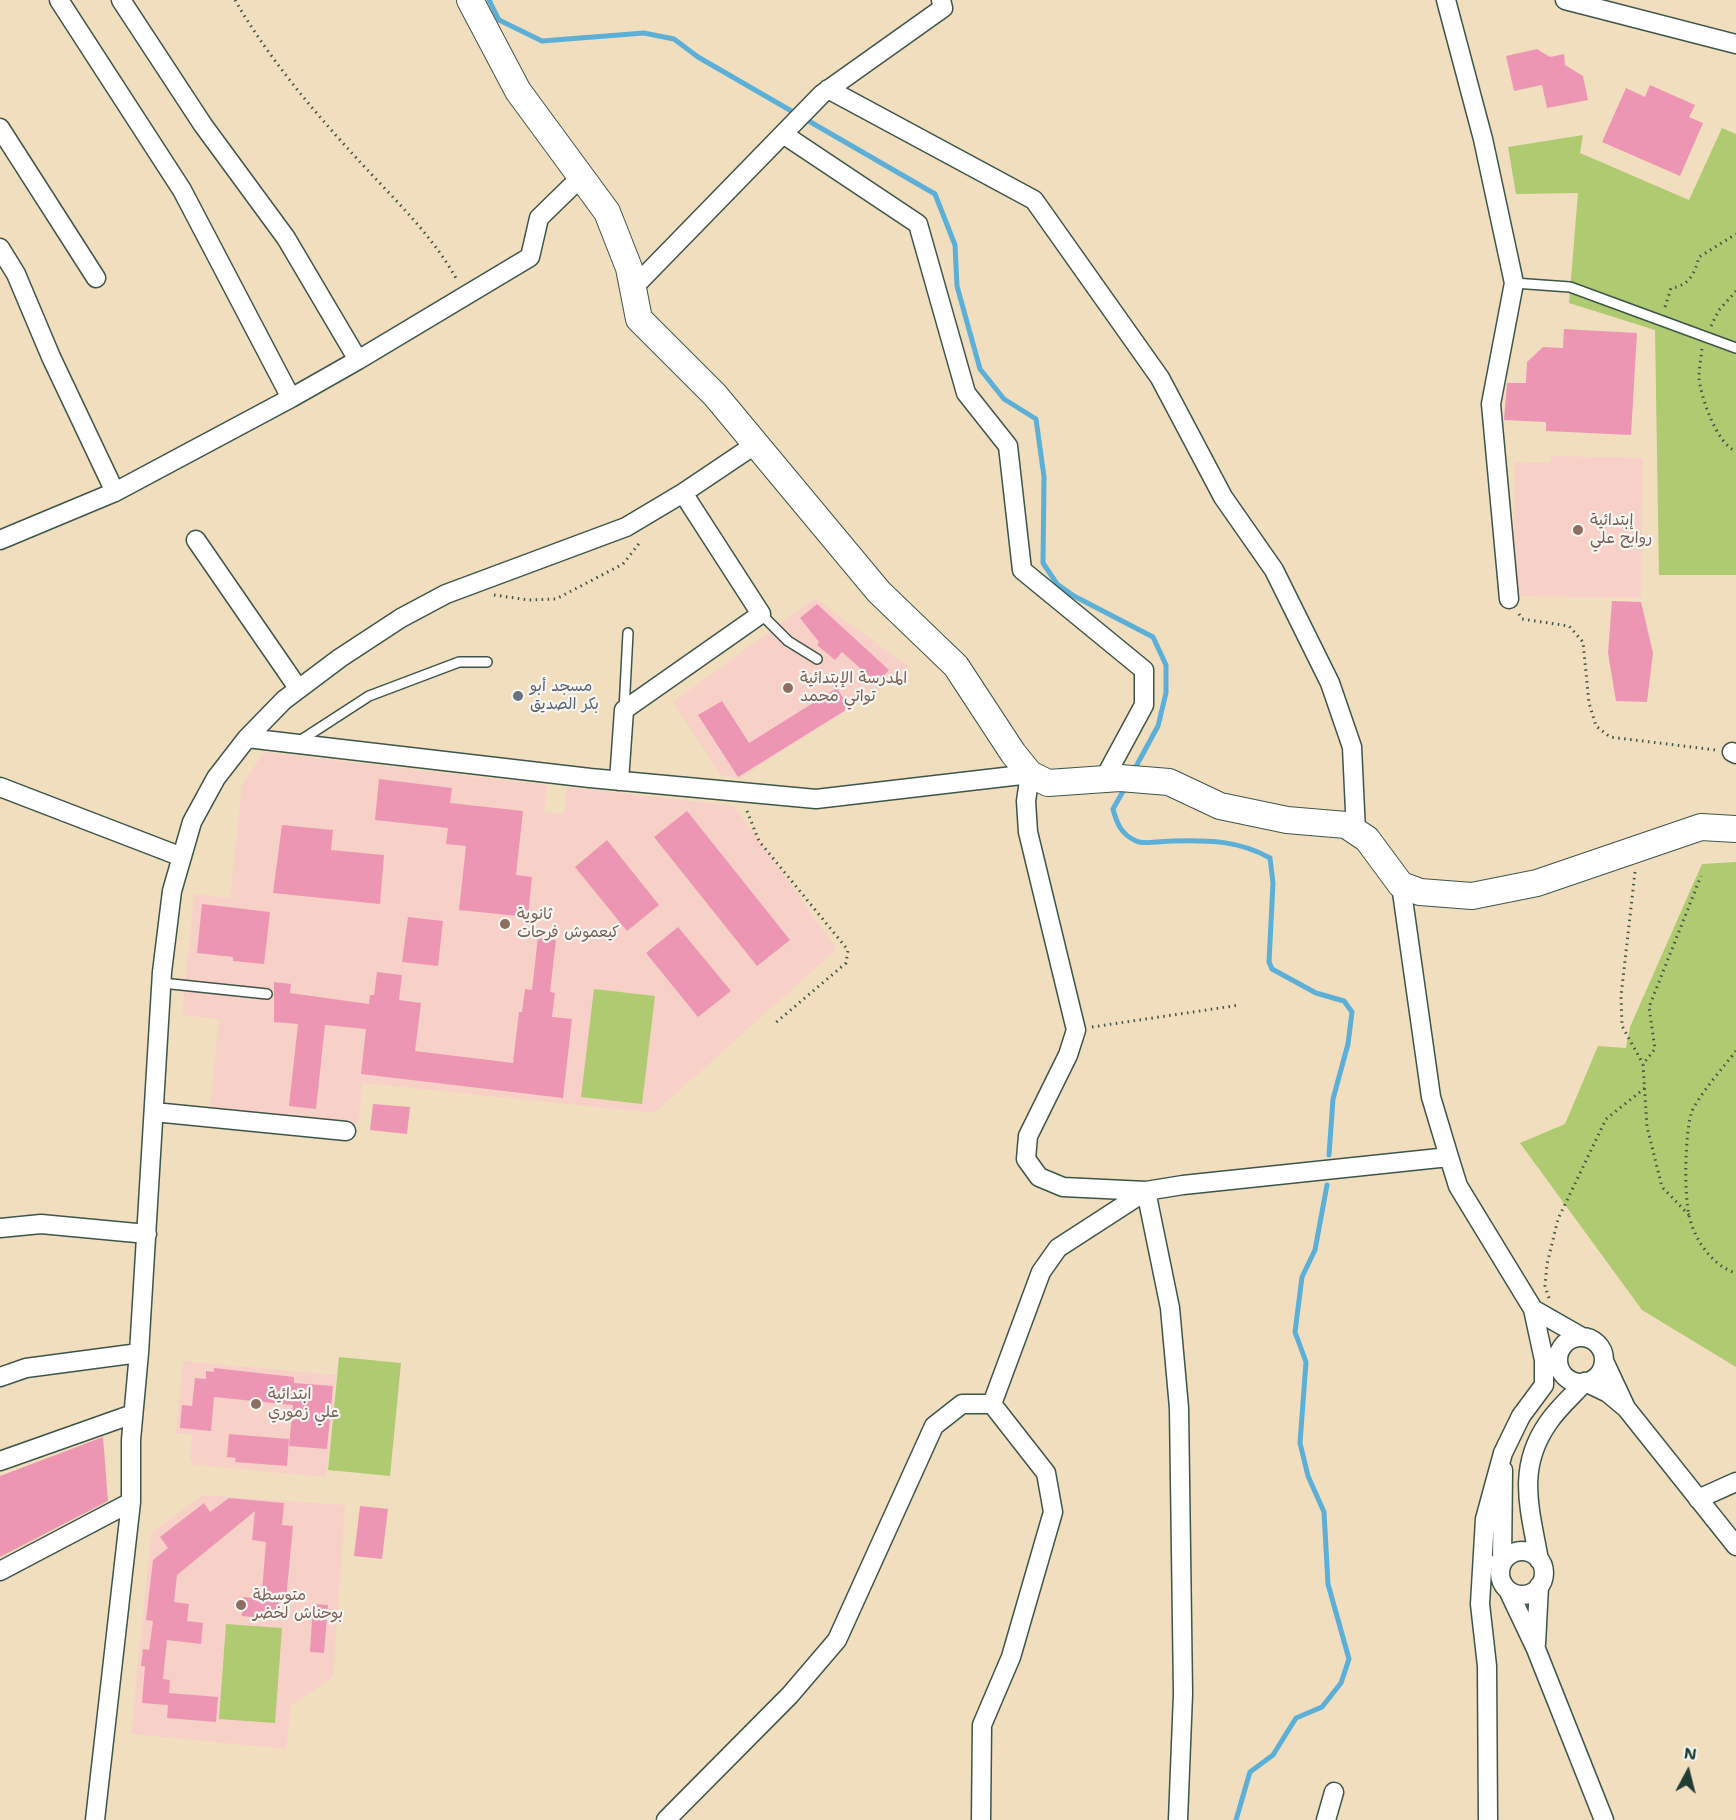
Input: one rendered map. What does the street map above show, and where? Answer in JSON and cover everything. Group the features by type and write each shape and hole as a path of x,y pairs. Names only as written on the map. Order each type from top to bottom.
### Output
{"main road":[{"path":"470,0 518,91 608,212 630,268 639,319 716,395 879,592 956,666 1013,753 1030,774 1048,783 1121,779 1169,782 1220,806 1287,820 1346,825 1367,839 1401,885 1420,892 1472,896 1538,883 1701,827 1736,829"}],"street":[{"path":"59,0 182,190 291,398"},
{"path":"121,0 203,125 286,238 358,360"},
{"path":"633,288 828,89 942,8 941,0"},
{"path":"1446,0 1483,139 1514,283 1491,404 1509,598"},
{"path":"1565,0 1736,44"},
{"path":"828,89 1034,200 1154,369 1223,497 1274,570 1330,683 1352,747 1356,832"},
{"path":"794,122 918,224 966,393 1008,446 1022,570 1144,670 1144,705 1121,779"},
{"path":"0,128 96,278"},
{"path":"0,540 115,492 291,398 530,257 539,218 582,176"},
{"path":"0,248 16,274 51,357 115,492"},
{"path":"95,1820 131,1502 133,1414 140,1353 162,983 172,891 192,822 216,778 247,738 298,688 401,618 446,594 483,579 626,528 756,444"},
{"path":"620,781 624,710 761,614 683,493"},
{"path":"196,540 298,688"},
{"path":"247,738 620,781 816,799 1030,774 1026,801 1028,832 1076,1030 1068,1055 1028,1136 1026,1159 1039,1177 1063,1187 1146,1191 1183,1185 1449,1157"},
{"path":"0,787 182,857"},
{"path":"1401,885 1431,1097 1458,1186 1535,1314 1558,1357 1560,1369 1570,1380 1585,1382 1608,1393 1626,1408 1736,1546"},
{"path":"154,1112 346,1131"},
{"path":"992,1404 1041,1272 1058,1248 1146,1191"},
{"path":"1146,1191 1170,1308 1179,1408 1183,1694 1178,1820"},
{"path":"0,1228 41,1224 147,1234"},
{"path":"1535,1314 1595,1342 1600,1347 1604,1361 1626,1408"},
{"path":"1535,1314 1544,1360 1544,1385"},
{"path":"1488,1820 1487,1666 1480,1604 1485,1519 1503,1453 1521,1416 1544,1385 1568,1341 1582,1337"},
{"path":"0,1377 26,1368 140,1353"},
{"path":"1485,1519 1504,1486 1533,1448 1548,1422 1585,1382 1598,1375 1604,1361"},
{"path":"666,1820 790,1695 837,1640 934,1426 962,1404 992,1404"},
{"path":"981,1820 982,1725 1011,1657 1053,1512 1046,1473 992,1404"},
{"path":"0,1461 133,1414"},
{"path":"1533,1448 1526,1476 1528,1502 1543,1573 1539,1586 1536,1649"},
{"path":"1503,1453 1501,1578 1536,1649 1604,1820"},
{"path":"1698,1499 1736,1482"},
{"path":"0,1571 131,1502"},
{"path":"1502,1564 1512,1554 1519,1552 1527,1552 1539,1560"},
{"path":"1481,1560 1502,1564"},
{"path":"1508,1590 1527,1594 1539,1586"},
{"path":"1326,1820 1334,1792"}],"lane":[{"path":"1514,283 1570,287 1736,348"},
{"path":"761,614 788,641 817,659"},
{"path":"624,710 628,633"},
{"path":"296,743 369,696 459,662 488,662"},
{"path":"162,983 267,994"}],"path":[{"path":"235,0 248,23 324,123 415,222 447,261 465,296"},
{"path":"1660,320 1671,288 1686,282 1693,276 1699,257 1736,234"},
{"path":"1736,291 1719,310 1705,337 1699,377 1707,409 1719,434 1732,450 1736,451"},
{"path":"483,579 489,594 502,598 556,599 623,564 652,526 648,514"},
{"path":"1509,598 1522,620 1569,626 1583,642 1589,703 1596,726 1610,737 1734,753"},
{"path":"740,792 759,842 848,950 846,963 773,1025"},
{"path":"1627,853 1634,868 1636,881 1622,996 1622,1026 1644,1064 1647,1127 1662,1187 1689,1215 1705,1251 1727,1270 1736,1273"},
{"path":"1644,1064 1654,1048 1649,1007 1701,876"},
{"path":"1076,1030 1239,1005"},
{"path":"1689,1215 1686,1148 1691,1112 1736,1051"},
{"path":"1558,1324 1545,1286 1547,1264 1558,1219 1606,1119 1645,1088"}],"shaded area":[{"name":"إبتدائية روابح علي","path":"1551,456 1643,458 1641,598 1513,596 1515,462 1550,463"},
{"name":"المدرسة الإبتدائية تواتي محمد","path":"815,598 907,665 906,673 739,779 720,775 673,702"},
{"name":"ثانوية كيعموش فرحات","path":"264,752 547,785 544,812 564,814 567,787 734,806 837,949 654,1113 363,1083 358,1123 210,1107 219,1019 182,1015 194,894 230,898 242,785"},
{"name":"ابتدائية علي زموري","path":"183,1361 336,1375 326,1477 194,1465 190,1457 192,1435 176,1433"},
{"name":"متوسطة بوحناش لخضر","path":"203,1495 345,1505 333,1677 291,1705 286,1749 131,1734 151,1533"}],"green space":[{"path":"1722,128 1736,134 1736,575 1659,575 1655,330 1569,303 1578,193 1516,194 1508,147 1583,135 1580,153 1689,200"},
{"path":"1736,862 1736,1367 1642,1310 1520,1143 1565,1124 1598,1046 1626,1048 1630,1027 1702,864"},
{"path":"594,989 655,996 642,1104 581,1097"},
{"path":"339,1357 401,1363 390,1476 328,1470"},
{"path":"226,1624 282,1628 275,1723 219,1719"}],"building":[{"path":"1537,49 1550,57 1564,54 1565,65 1583,76 1588,100 1547,108 1542,85 1514,91 1506,56"},
{"path":"1650,85 1695,105 1689,117 1703,123 1680,176 1602,142 1626,88 1645,97"},
{"path":"1564,329 1637,333 1631,435 1546,431 1546,422 1504,420 1507,383 1526,383 1527,362 1543,347 1563,348"},
{"path":"1612,601 1641,602 1653,653 1647,702 1616,701 1608,653"},
{"path":"817,604 889,670 877,683 842,652 835,660 817,645 819,642 800,618"},
{"path":"837,688 849,708 738,777 698,715 722,701 749,743"},
{"path":"379,779 452,788 450,803 523,811 516,875 532,877 528,917 459,910 466,846 446,844 448,828 375,820"},
{"path":"687,811 790,940 757,966 654,837"},
{"path":"282,825 333,830 331,850 384,855 380,904 273,893"},
{"path":"607,840 659,905 627,931 575,867"},
{"path":"202,904 270,912 264,964 233,961 233,957 197,953"},
{"path":"408,917 443,921 438,966 402,962"},
{"path":"678,927 731,991 698,1017 646,953"},
{"path":"538,937 556,940 550,992 555,993 552,1017 572,1019 563,1098 361,1074 366,1029 325,1025 316,1109 289,1106 298,1024 274,1022 274,982 291,984 290,993 369,1004 370,995 374,995 377,972 402,975 399,1000 421,1003 415,1051 513,1063 519,1012 522,1012 525,989 532,990"},
{"path":"373,1104 410,1107 407,1134 370,1130"},
{"path":"214,1368 294,1377 294,1383 333,1386 327,1449 289,1446 293,1405 214,1397 211,1431 180,1428 182,1405 192,1406 195,1378 206,1379 206,1371 214,1372"},
{"path":"229,1434 289,1439 287,1466 235,1462 236,1458 227,1457"},
{"path":"103,1437 108,1501 0,1557 0,1476"},
{"path":"229,1498 284,1503 282,1525 293,1526 286,1600 279,1600 277,1619 242,1616 243,1597 254,1598 255,1590 262,1591 266,1542 252,1540 255,1511 177,1575 174,1602 189,1604 187,1621 203,1623 201,1644 167,1640 163,1679 170,1680 168,1705 142,1703 145,1666 141,1666 143,1649 149,1650 153,1621 146,1620 153,1560 168,1548 160,1537 204,1503 210,1512"},
{"path":"360,1506 388,1509 382,1559 354,1556"},
{"path":"313,1604 328,1605 324,1653 310,1652"},
{"path":"169,1693 218,1697 216,1722 167,1718"}],"waterway":[{"path":"489,0 499,20 542,41 644,33 674,39 698,57 935,194 955,245 957,286 980,369 1004,399 1036,419 1044,477 1043,563 1057,584 1074,596 1153,637 1166,665 1166,693 1158,726 1133,772"},
{"path":"1126,786 1113,809 1120,828 1136,841 1144,843 1223,842 1258,852 1270,858 1273,883 1269,962 1272,969 1316,993 1344,1001 1352,1012 1348,1044 1333,1099 1329,1155"},
{"path":"1236,1820 1250,1772 1273,1755 1296,1718 1322,1707 1341,1683 1349,1659 1328,1584 1324,1512 1308,1476 1300,1443 1306,1362 1295,1332 1302,1277 1315,1250 1327,1185"}],"place":[{"name":"إبتدائية روابح علي","path":"1578,530"},
{"name":"المدرسة الإبتدائية تواتي محمد","path":"788,688"},
{"name":"مسجد أبو بكر الصديق","path":"518,696"},
{"name":"ثانوية كيعموش فرحات","path":"505,924"},
{"name":"ابتدائية علي زموري","path":"256,1404"},
{"name":"متوسطة بوحناش لخضر","path":"241,1605"}]}
